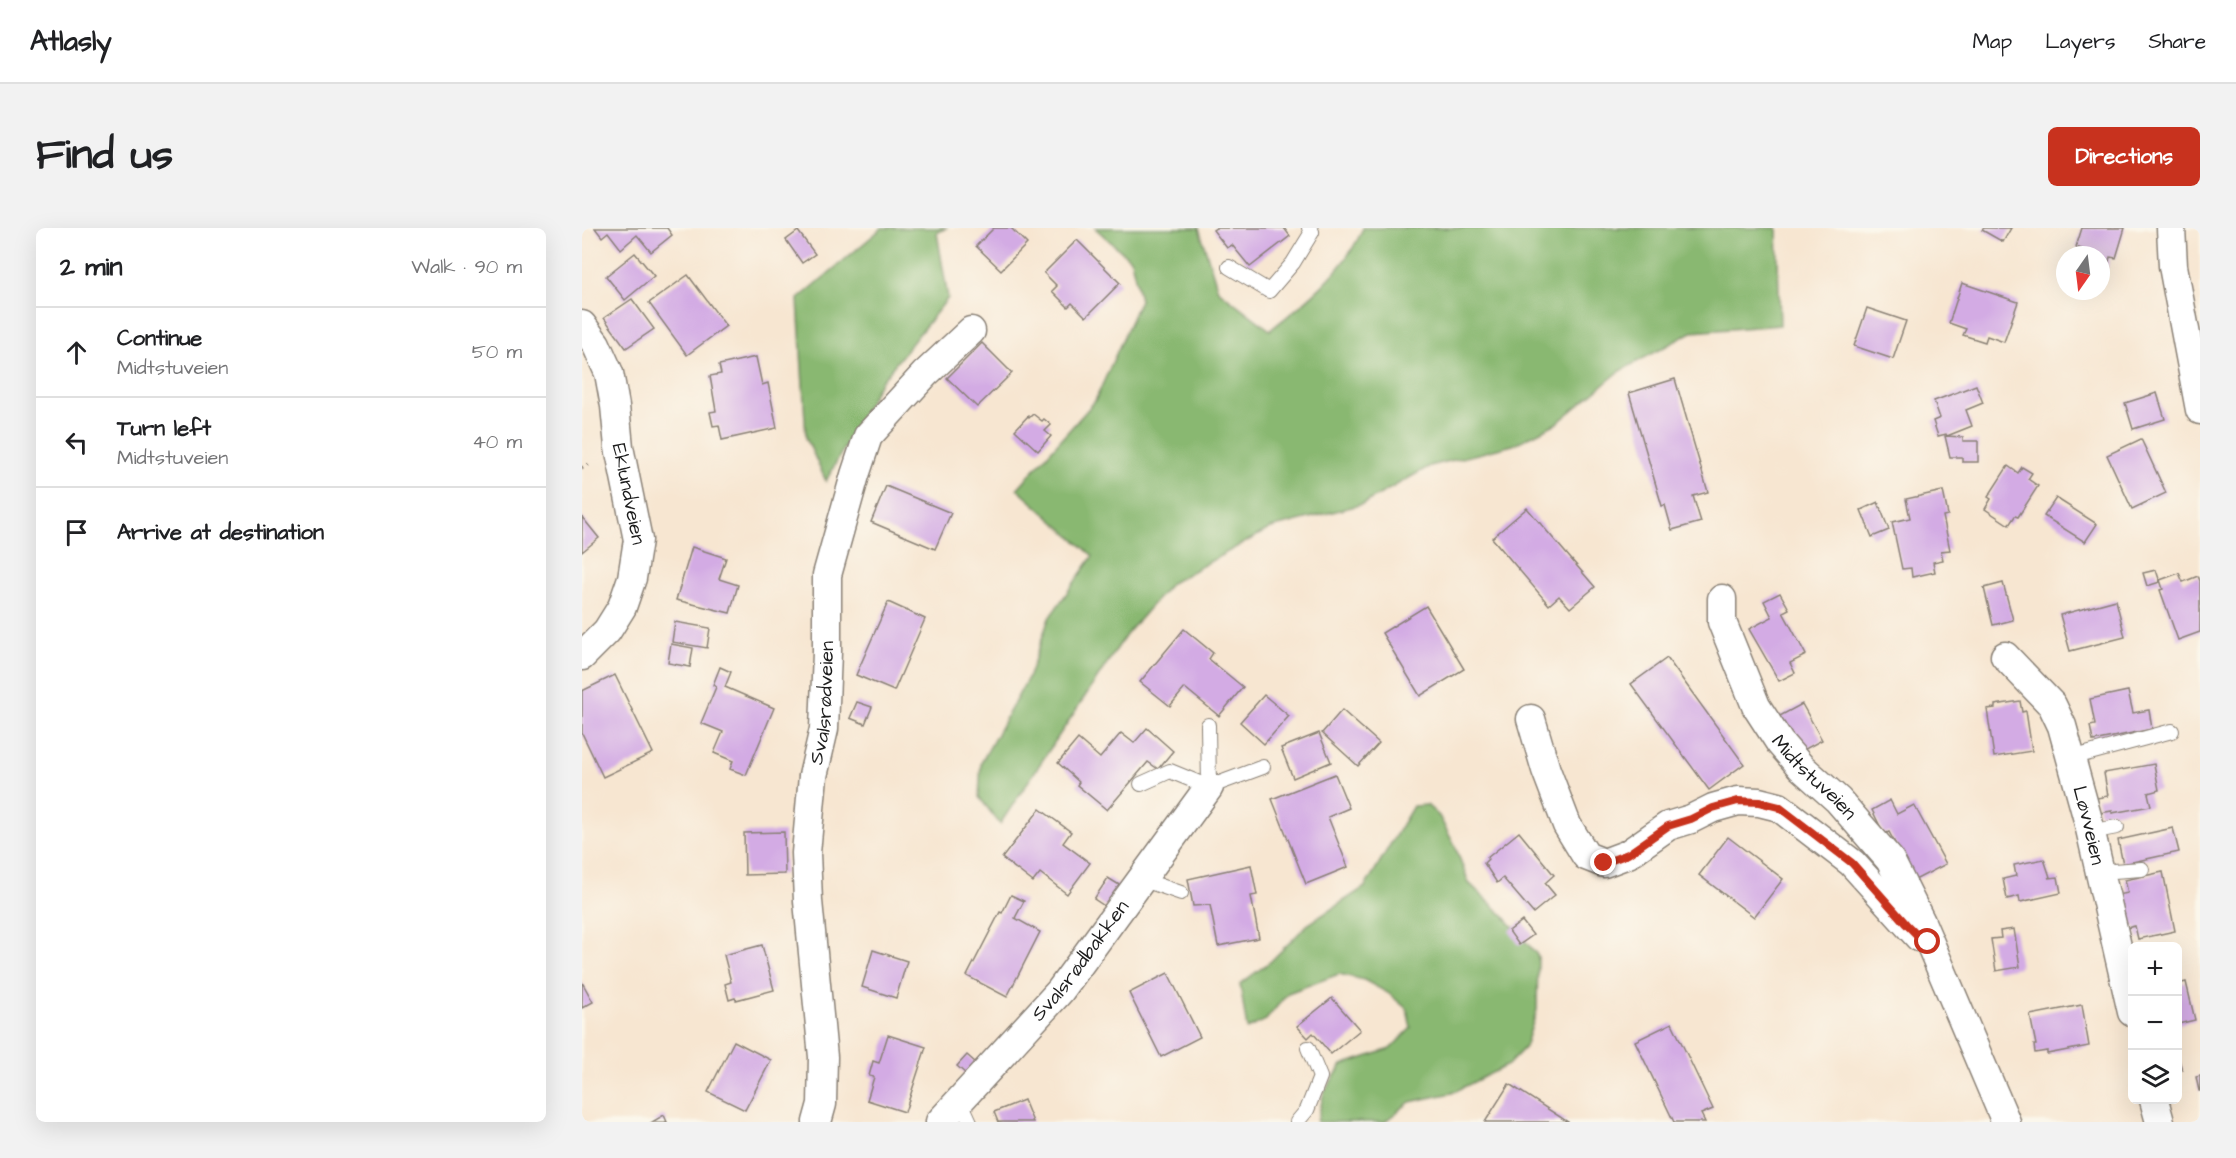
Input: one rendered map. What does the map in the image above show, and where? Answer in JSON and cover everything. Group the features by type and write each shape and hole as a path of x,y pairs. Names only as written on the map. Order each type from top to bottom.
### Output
{"street":[{"path":"2171,228 2173,266 2200,410"},
{"name":"Eklundveien","path":"582,325 596,344 609,373 619,447 638,540 632,578 622,607 607,631 582,656"},
{"name":"Svalsrødveien","path":"817,1122 822,1104 824,1057 808,901 806,853 813,776 824,729 827,575 868,436 925,374 971,331"},
{"name":"Midtstuveien","path":"1722,599 1722,622 1756,706 1780,743 1801,767 1838,800 1890,860 1921,922 2006,1122"},
{"name":"Løvveien","path":"2005,656 2052,705 2062,726 2071,758 2104,829 2099,872 2129,996"},
{"name":"Midtstuveien","path":"1531,719 1546,770 1568,825 1586,856 1604,863 1628,854 1668,826 1691,819 1713,808 1738,801 1759,802 1779,807 1852,863 1906,924 1928,942"},
{"name":"Svalsrødbakken","path":"940,1122 965,1111 1060,991 1209,787"},
{"path":"2155,1104 2160,1122"}],"lane":[{"path":"1229,267 1269,291 1293,263 1312,232 1310,228"},
{"path":"1208,725 1209,787"},
{"path":"2071,758 2172,731"},
{"path":"1141,784 1170,771 1209,787 1263,768"},
{"path":"2099,872 2142,869"},
{"path":"1141,879 1181,893"},
{"path":"1297,1122 1307,1110 1320,1077 1308,1048"}],"green space":[{"path":"882,228 946,228 937,233 948,298 879,384 826,481 806,438 798,299"},
{"path":"1095,228 1199,228 1218,290 1270,330 1297,309 1335,272 1356,243 1363,228 1777,228 1780,325 1692,332 1620,371 1557,423 1513,445 1430,466 1363,504 1271,528 1171,583 1126,635 1000,824 979,797 981,763 1029,676 1049,618 1093,556 1017,489 1095,401 1140,300 1131,260"},
{"path":"1427,805 1439,816 1455,846 1469,883 1504,916 1538,956 1537,1010 1525,1047 1508,1065 1452,1093 1410,1102 1384,1122 1317,1122 1324,1092 1342,1065 1390,1049 1411,1028 1407,1009 1388,993 1364,980 1339,974 1288,993 1266,1020 1247,1029 1240,984 1271,961 1307,925 1365,887 1413,806"}],"building":[{"path":"595,228 667,228 672,235 651,252 637,235 621,249 608,232 602,237"},
{"path":"994,228 1011,228 1027,244 1001,270 976,246"},
{"path":"1216,228 1284,228 1290,236 1250,267 1232,245 1227,248 1213,230"},
{"path":"1984,228 2011,228 2003,242 1982,230"},
{"path":"2082,228 2125,228 2116,258 2110,257 2110,246 2076,246"},
{"path":"798,231 815,254 802,263 786,240"},
{"path":"1077,240 1120,283 1086,317 1072,303 1068,307 1052,291 1057,286 1044,273"},
{"path":"635,253 654,276 625,300 606,276"},
{"path":"688,275 726,326 687,355 649,303"},
{"path":"1962,283 2018,302 2004,342 1987,336 1985,342 1963,335 1966,329 1949,323"},
{"path":"632,299 654,329 626,348 604,318"},
{"path":"1867,308 1906,321 1893,359 1854,346"},
{"path":"982,343 1012,373 977,407 947,378"},
{"path":"756,357 762,385 768,383 777,428 722,440 719,425 713,426 710,412 716,411 710,376 721,374 719,365"},
{"path":"1675,379 1708,492 1693,496 1701,522 1672,530 1665,505 1662,506 1629,393"},
{"path":"1976,385 1983,403 1966,410 1972,426 1947,436 1946,434 1938,436 1933,421 1940,418 1934,401"},
{"path":"2157,393 2165,419 2133,429 2125,403"},
{"path":"1033,414 1051,425 1045,431 1051,436 1038,451 1015,430 1028,416 1029,418"},
{"path":"1945,436 1963,437 1963,441 1978,441 1978,462 1962,462 1962,457 1950,457"},
{"path":"2141,439 2166,493 2132,509 2107,455"},
{"path":"2008,466 2018,473 2022,467 2032,473 2028,479 2038,486 2018,517 2015,516 2009,525 1985,509 1991,499 1988,497"},
{"path":"886,486 951,513 935,549 871,522"},
{"path":"1943,491 1948,515 1943,516 1950,550 1941,551 1943,560 1933,562 1935,572 1912,577 1911,568 1902,569 1892,522 1910,518 1906,499"},
{"path":"2056,498 2097,524 2085,542 2044,516"},
{"path":"1878,502 1889,530 1872,537 1861,510"},
{"path":"1527,508 1595,587 1570,608 1559,596 1549,605 1492,538"},
{"path":"582,517 599,538 582,552"},
{"path":"692,547 726,558 719,579 738,585 730,613 676,600"},
{"path":"2156,570 2160,582 2147,586 2143,573"},
{"path":"2179,573 2183,582 2198,576 2200,581 2200,632 2178,640 2160,590 2163,589 2160,580"},
{"path":"2003,583 2013,620 1993,625 1984,588"},
{"path":"1780,593 1789,609 1783,612 1806,655 1790,663 1795,673 1779,681 1749,629 1772,617 1764,601"},
{"path":"2116,600 2125,637 2070,651 2060,615"},
{"path":"888,602 925,619 894,691 856,675"},
{"path":"1426,606 1464,669 1420,696 1382,633"},
{"path":"675,622 710,628 707,648 672,642"},
{"path":"1184,629 1213,653 1209,659 1243,687 1219,716 1185,688 1170,706 1140,682"},
{"path":"671,644 693,648 690,667 668,663"},
{"path":"1667,658 1744,764 1709,790 1631,684"},
{"path":"720,667 731,672 725,687 774,708 746,775 730,769 733,761 714,753 723,732 701,723 716,687 713,685"},
{"path":"615,675 653,753 603,777 582,733 582,691"},
{"path":"2128,691 2133,713 2149,710 2152,729 2093,741 2090,726 2095,725 2090,699"},
{"path":"1264,695 1289,716 1264,744 1240,722"},
{"path":"2020,701 2022,712 2026,711 2032,751 1994,757 1987,709 1995,708 1995,705"},
{"path":"857,702 872,707 865,724 850,718"},
{"path":"1802,704 1822,740 1796,754 1776,718"},
{"path":"1342,710 1379,743 1358,766 1322,733"},
{"path":"1147,728 1173,751 1158,769 1148,762 1107,810 1077,785 1079,782 1058,763 1078,739 1100,758 1121,733 1134,743"},
{"path":"1319,733 1331,762 1293,778 1281,748"},
{"path":"2154,764 2159,790 2148,793 2151,806 2100,813 2097,798 2108,796 2104,773"},
{"path":"1335,774 1349,808 1328,817 1348,867 1306,884 1272,799"},
{"path":"1890,800 1897,814 1914,805 1946,864 1915,880 1889,832 1884,834 1872,810"},
{"path":"1040,809 1071,832 1063,843 1090,863 1067,894 1040,873 1033,882 1002,858"},
{"path":"2173,828 2179,852 2123,864 2118,840"},
{"path":"784,832 785,874 745,875 744,833"},
{"path":"1519,832 1554,875 1545,883 1555,895 1533,913 1503,878 1497,883 1484,863"},
{"path":"1728,837 1783,879 1754,917 1699,875"},
{"path":"2044,859 2050,877 2048,878 2058,877 2061,893 2020,902 2019,896 2007,899 2003,879 2016,876 2014,865"},
{"path":"1251,865 1257,895 1251,896 1259,938 1218,946 1210,905 1193,906 1188,879"},
{"path":"2163,872 2175,931 2138,939 2135,926 2126,928 2118,895 2128,893 2125,880"},
{"path":"1108,878 1121,886 1106,907 1094,899"},
{"path":"1011,895 1024,901 1015,918 1040,932 1007,997 967,976"},
{"path":"1522,921 1533,935 1519,945 1509,931"},
{"path":"2014,929 2020,967 1996,971 1991,939 2001,938 2000,931"},
{"path":"762,945 774,990 729,1000 725,984 731,982 724,955"},
{"path":"873,950 907,961 896,998 862,987"},
{"path":"1168,973 1200,1037 1161,1057 1129,993"},
{"path":"582,982 593,1002 582,1008"},
{"path":"2186,982 2195,1020 2182,1023 2182,996 2182,983"},
{"path":"1332,998 1360,1030 1331,1054 1313,1033 1308,1038 1297,1026"},
{"path":"2082,1005 2089,1046 2047,1054 2047,1051 2035,1053 2034,1045 2036,1045 2030,1015"},
{"path":"1672,1023 1713,1109 1701,1114 1705,1122 1674,1122 1635,1041"},
{"path":"888,1035 926,1047 905,1112 867,1100 874,1077 869,1076 873,1061 879,1063"},
{"path":"734,1041 771,1060 745,1110 708,1092"},
{"path":"967,1055 975,1062 966,1074 957,1066"},
{"path":"2200,1076 2200,1091 2199,1091 2196,1077"},
{"path":"1509,1084 1568,1122 1485,1122"},
{"path":"1024,1100 1033,1122 998,1122 994,1112"},
{"path":"664,1115 667,1122 652,1122"}],"route":[{"path":"1604,863 1628,854 1668,826 1691,819 1713,808 1738,801 1759,802 1779,807 1852,863 1906,924 1928,942"}]}
